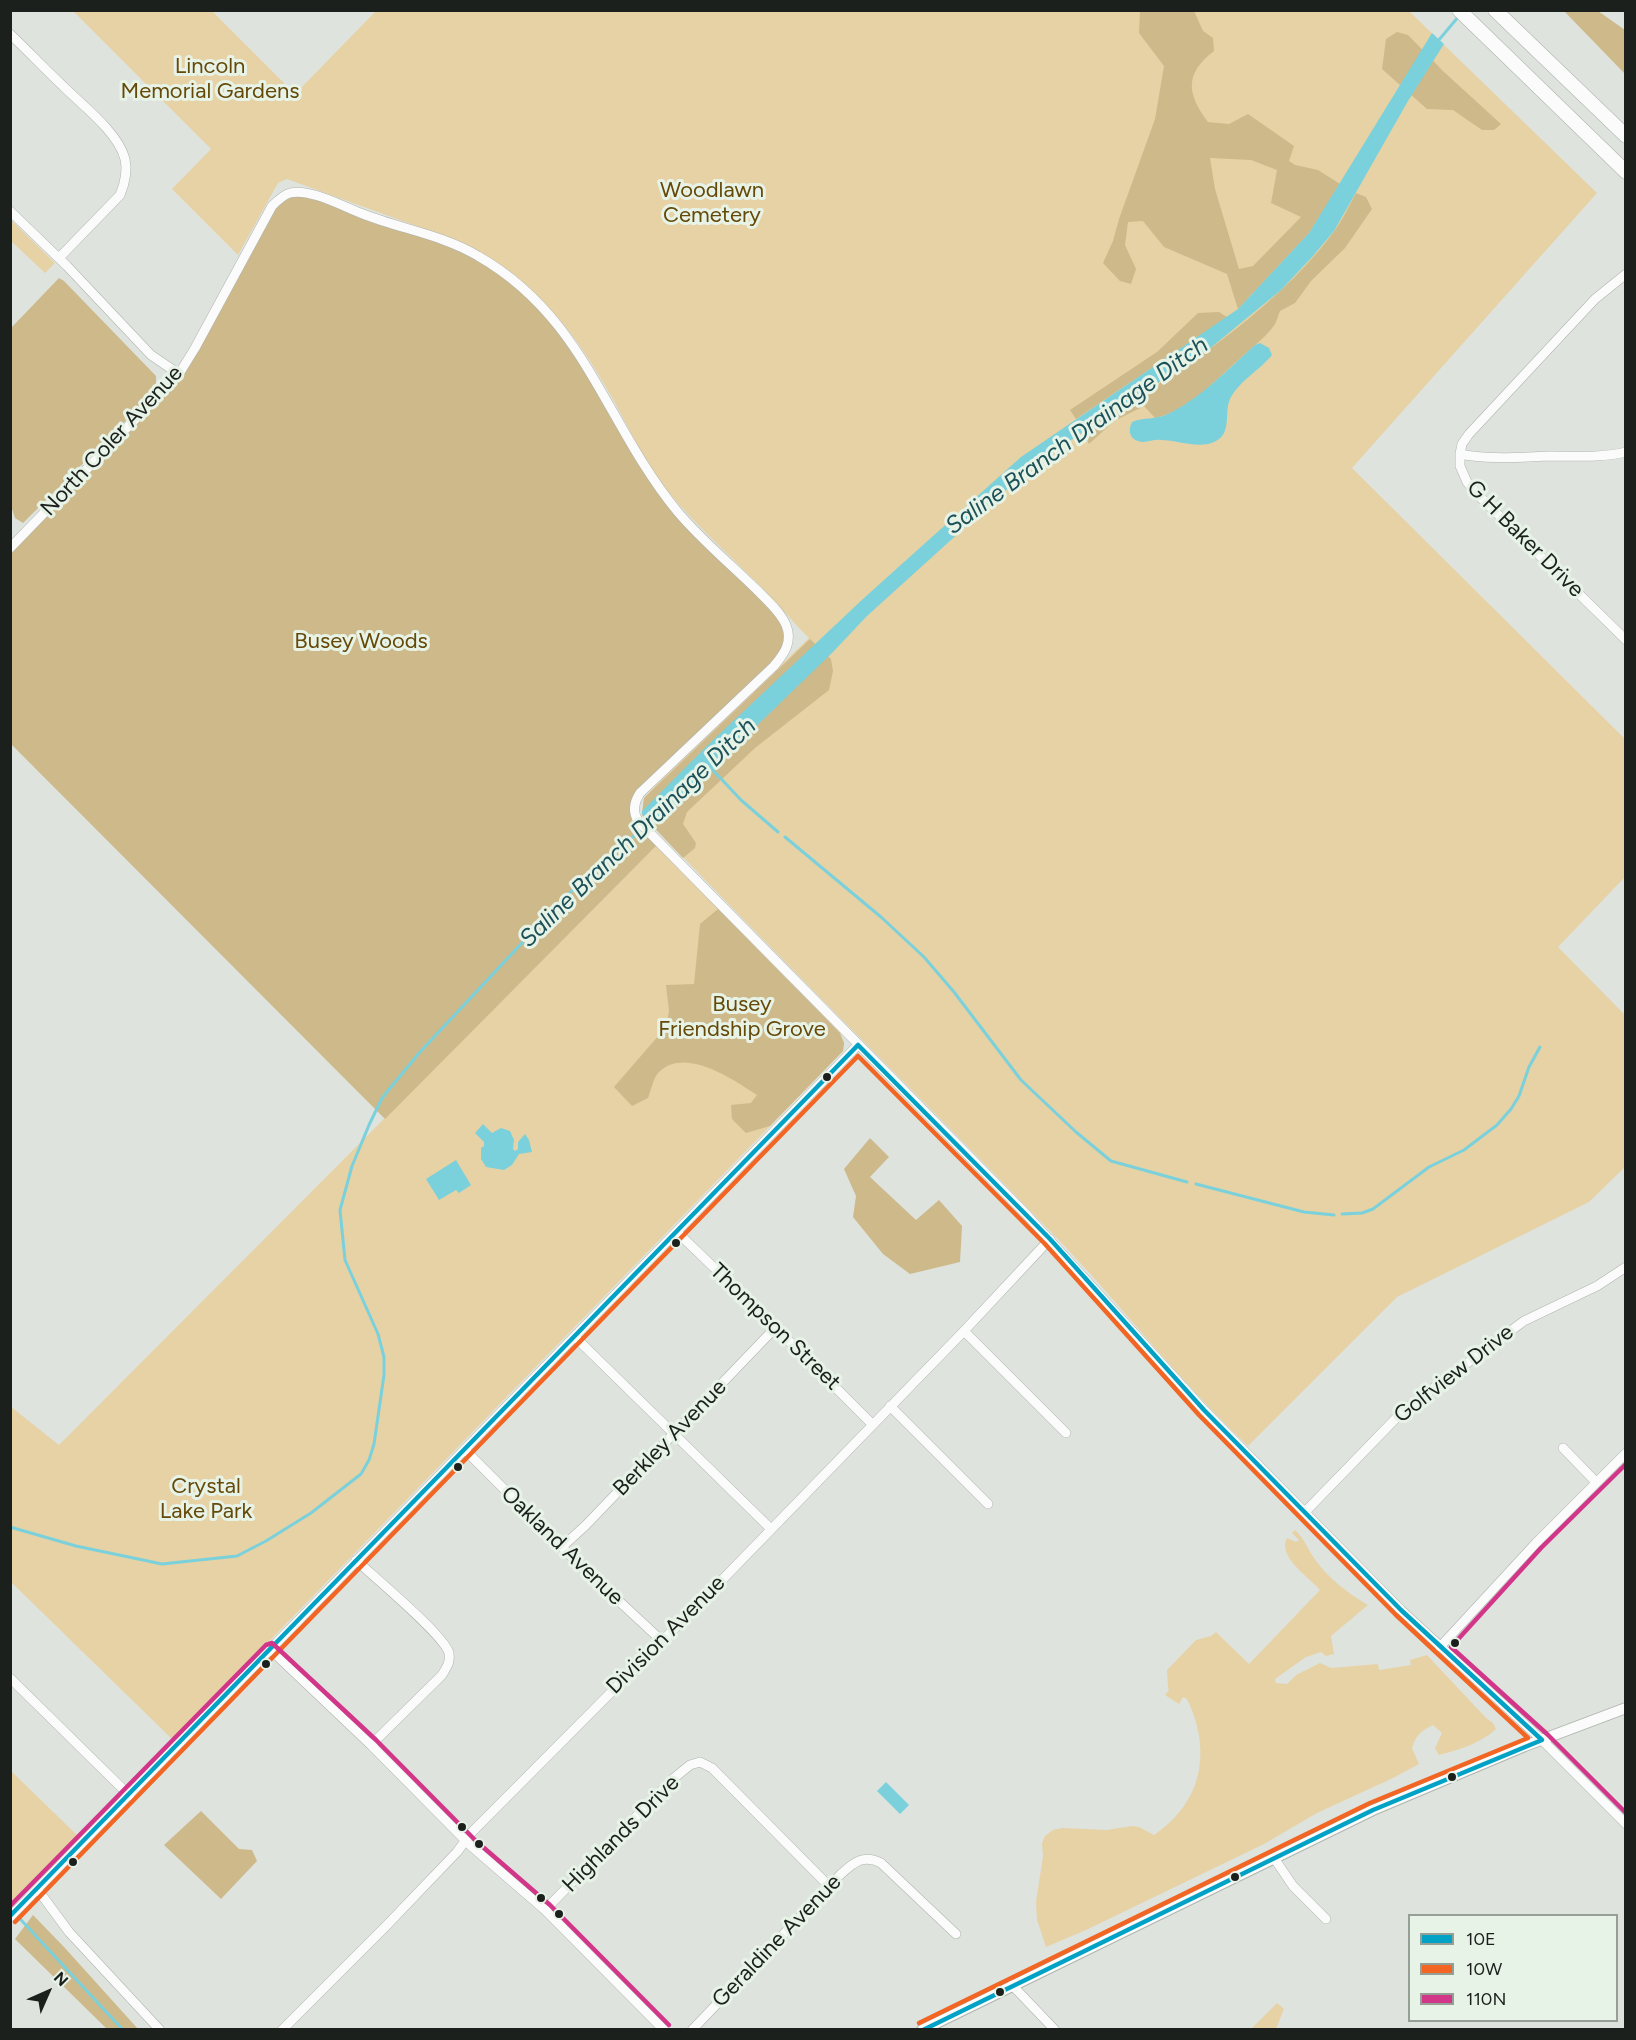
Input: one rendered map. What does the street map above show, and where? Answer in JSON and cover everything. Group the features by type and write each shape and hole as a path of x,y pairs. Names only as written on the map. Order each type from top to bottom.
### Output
{"highway":[{"path":"1459,10 1626,172"},
{"path":"1499,14 1626,136"}],"main road":[{"path":"922,2030 1373,1810 1626,1708"}],"street":[{"path":"10,34 108,130 122,150 125,159 127,171 120,195 59,258"},
{"name":"North Coler Avenue","path":"10,548 179,374 256,232 272,206 287,194 301,193 323,198 383,222 464,248 496,267 539,303 566,334 588,366 656,485 696,531 750,582 782,618 789,635 788,644 782,656 640,793 634,812 644,828 858,1045"},
{"path":"10,211 59,258 151,355 179,374"},
{"name":"G H Baker Drive","path":"1626,274 1595,299 1479,421 1462,444 1460,454 1463,476 1477,494 1626,640"},
{"path":"1460,454 1474,457 1596,456 1626,452"},
{"path":"10,1917 858,1045 1050,1239 1162,1366 1401,1610 1542,1740 1626,1824"},
{"name":"Thompson Street","path":"676,1232 872,1424"},
{"name":"Division Avenue","path":"282,2030 386,1926 457,1852 465,1840 964,1331 1050,1239"},
{"name":"Golfview Drive","path":"1305,1512 1421,1396 1524,1321 1597,1286 1626,1267"},
{"name":"Berkley Avenue","path":"562,1547 586,1525 775,1328"},
{"path":"964,1331 1066,1433"},
{"path":"575,1337 771,1529"},
{"path":"890,1406 988,1504"},
{"path":"1563,1448 1596,1482"},
{"name":"Oakland Avenue","path":"465,1450 562,1547 661,1640"},
{"path":"1440,1647 1536,1543 1626,1452"},
{"path":"356,1560 440,1638 449,1655 442,1675 371,1745"},
{"path":"271,1650 371,1745 465,1840 545,1910 664,2030"},
{"path":"10,1678 130,1796"},
{"name":"Highlands Drive","path":"545,1910 674,1778 694,1763 705,1763 712,1768 829,1886"},
{"name":"Geraldine Avenue","path":"692,2030 829,1886 856,1861 867,1858 881,1863 956,1934"},
{"path":"1274,1858 1293,1886 1326,1919"},
{"path":"38,1890 69,1932 160,2030"},
{"path":"1012,1985 1055,2030"}],"green space":[{"path":"73,11 212,11 295,94 376,11 1409,11 1597,193 1352,468 1625,739 1625,877 1558,947 1625,1015 1625,1167 1589,1202 1397,1297 1248,1446 1197,1395 1052,1233 743,920 642,814 644,798 656,785 809,638 669,493 641,451 599,375 568,330 532,291 512,274 463,243 287,179 278,183 238,255 172,189 211,149"},
{"path":"1140,11 1194,11 1203,31 1213,38 1214,51 1197,68 1192,85 1196,102 1208,122 1229,124 1248,114 1294,146 1289,161 1295,165 1318,170 1340,184 1309,233 1238,309 1227,274 1164,247 1143,221 1128,222 1125,245 1136,269 1131,284 1120,281 1103,263 1113,241 1155,119 1164,66 1139,33","holes":["1210,158 1251,160 1277,170 1271,203 1301,217 1253,266 1239,269 1215,189"]},
{"path":"1564,11 1598,11 1625,30 1625,74"},
{"path":"1397,32 1408,35 1444,72 1501,124 1494,130 1482,130 1453,110 1427,109 1382,69 1386,39"},
{"name":"Busey Woods","path":"301,193 477,255 551,315 656,485 787,626 785,653 647,786 634,812 659,843 385,1119 11,744 10,548 179,374 278,200"},
{"path":"1356,193 1366,197 1372,209 1345,248 1311,281 1295,303 1280,311 1275,324 1261,340 1203,392 1179,408 1155,418 1144,406 1114,421 1089,444 1083,432 1184,367 1249,319 1279,292 1333,233"},
{"path":"10,219 55,263 45,273 11,241"},
{"path":"59,278 156,376 156,391 23,523 15,518 11,506 11,328"},
{"path":"1219,312 1227,317 1076,419 1070,410 1157,352 1198,313"},
{"path":"810,639 831,659 833,671 829,690 755,748 687,812 683,824 696,843 695,848 683,858 642,815 644,798"},
{"name":"Crystal Lake Park","path":"656,846 840,1033 844,1043 843,1051 173,1740 11,1582 10,1406 59,1445"},
{"name":"Busey Friendship Grove","path":"718,909 840,1033 844,1043 843,1051 770,1126 746,1133 732,1119 731,1105 751,1103 757,1095 736,1081 709,1068 682,1063 670,1065 657,1075 648,1098 632,1106 614,1087 666,1027 669,1011 666,985 694,984 700,924"},
{"path":"870,1138 889,1157 870,1177 916,1220 939,1200 962,1226 960,1262 910,1274 883,1254 853,1217 856,1196 844,1169"},
{"path":"1295,1530 1325,1572 1345,1590 1368,1605 1331,1636 1334,1654 1326,1656 1321,1652 1306,1657 1275,1679 1276,1683 1287,1684 1296,1675 1320,1663 1331,1668 1378,1664 1379,1670 1411,1665 1410,1660 1427,1655 1493,1723 1496,1729 1477,1742 1439,1755 1435,1748 1442,1733 1433,1725 1420,1734 1412,1748 1419,1764 1317,1813 1264,1844 1046,1947 1037,1920 1036,1902 1043,1856 1042,1843 1045,1836 1053,1830 1062,1828 1107,1830 1132,1826 1154,1835 1171,1822 1193,1791 1200,1756 1195,1718 1187,1699 1183,1697 1179,1704 1165,1695 1169,1690 1167,1670 1196,1640 1211,1636 1216,1632 1249,1664 1320,1590 1296,1566 1286,1552 1287,1538 1296,1542 1299,1540 1292,1533"},
{"path":"10,1770 80,1838 11,1904 10,1904"},
{"path":"201,1811 239,1849 252,1850 257,1861 221,1899 164,1845"},
{"path":"33,1915 138,2029 107,2029 15,1939"},
{"path":"1277,2003 1284,2009 1276,2029 1251,2029"}],"water":[{"path":"1432,33 1444,44 1408,101 1334,231 1281,290 1208,350 1036,463 867,616 833,652 653,826 642,811 712,741 864,598 1021,457 1238,309 1309,233"},
{"path":"1260,343 1269,348 1272,355 1244,381 1230,399 1226,428 1216,441 1203,445 1168,440 1141,442 1131,436 1132,422 1163,416 1180,407 1203,391"},
{"path":"483,1124 492,1133 501,1128 510,1131 515,1151 518,1149 518,1142 525,1134 532,1152 519,1154 512,1165 504,1170 486,1167 481,1159 481,1148 484,1142 475,1133"},
{"path":"456,1160 471,1185 459,1193 456,1190 439,1200 426,1179"},
{"path":"886,1782 909,1805 900,1814 877,1791"}],"waterway":[{"name":"Saline Branch Drainage Ditch","path":"1438,41 1459,16"},
{"path":"710,767 741,800 778,832"},
{"name":"Saline Branch Drainage Ditch","path":"10,1527 76,1546 162,1564 237,1556 311,1513 361,1474 374,1444 384,1375 384,1357 378,1334 345,1260 340,1210 352,1166 369,1125 382,1098 419,1053 565,897 652,820"},
{"path":"785,837 881,917 924,957 954,992 1021,1080 1076,1132 1111,1161 1187,1182"},
{"path":"1342,1214 1362,1213 1373,1209 1429,1167 1464,1150 1497,1125 1519,1096 1529,1067 1540,1047"},
{"path":"1196,1184 1304,1212 1334,1215"},
{"name":"Saline Branch Drainage Ditch","path":"10,1908 123,2030"}],"transit line":[{"name":"10E","path":"10,1916 858,1045 1050,1239 1204,1410 1401,1610 1542,1740 1373,1810 923,2030"},
{"name":"10W","path":"15,1922 858,1056 1045,1244 1199,1415 1396,1615 1528,1738 1370,1803 919,2023"},
{"name":"110N","path":"1626,1464 1541,1548 1451,1647 1547,1734 1626,1813"},
{"name":"110N","path":"10,1906 266,1645 272,1643 376,1740 476,1841 550,1905 669,2025"}],"park label":[{"name":"Lincoln Memorial Gardens","path":"210,80"},
{"name":"Woodlawn Cemetery","path":"712,204"}]}
